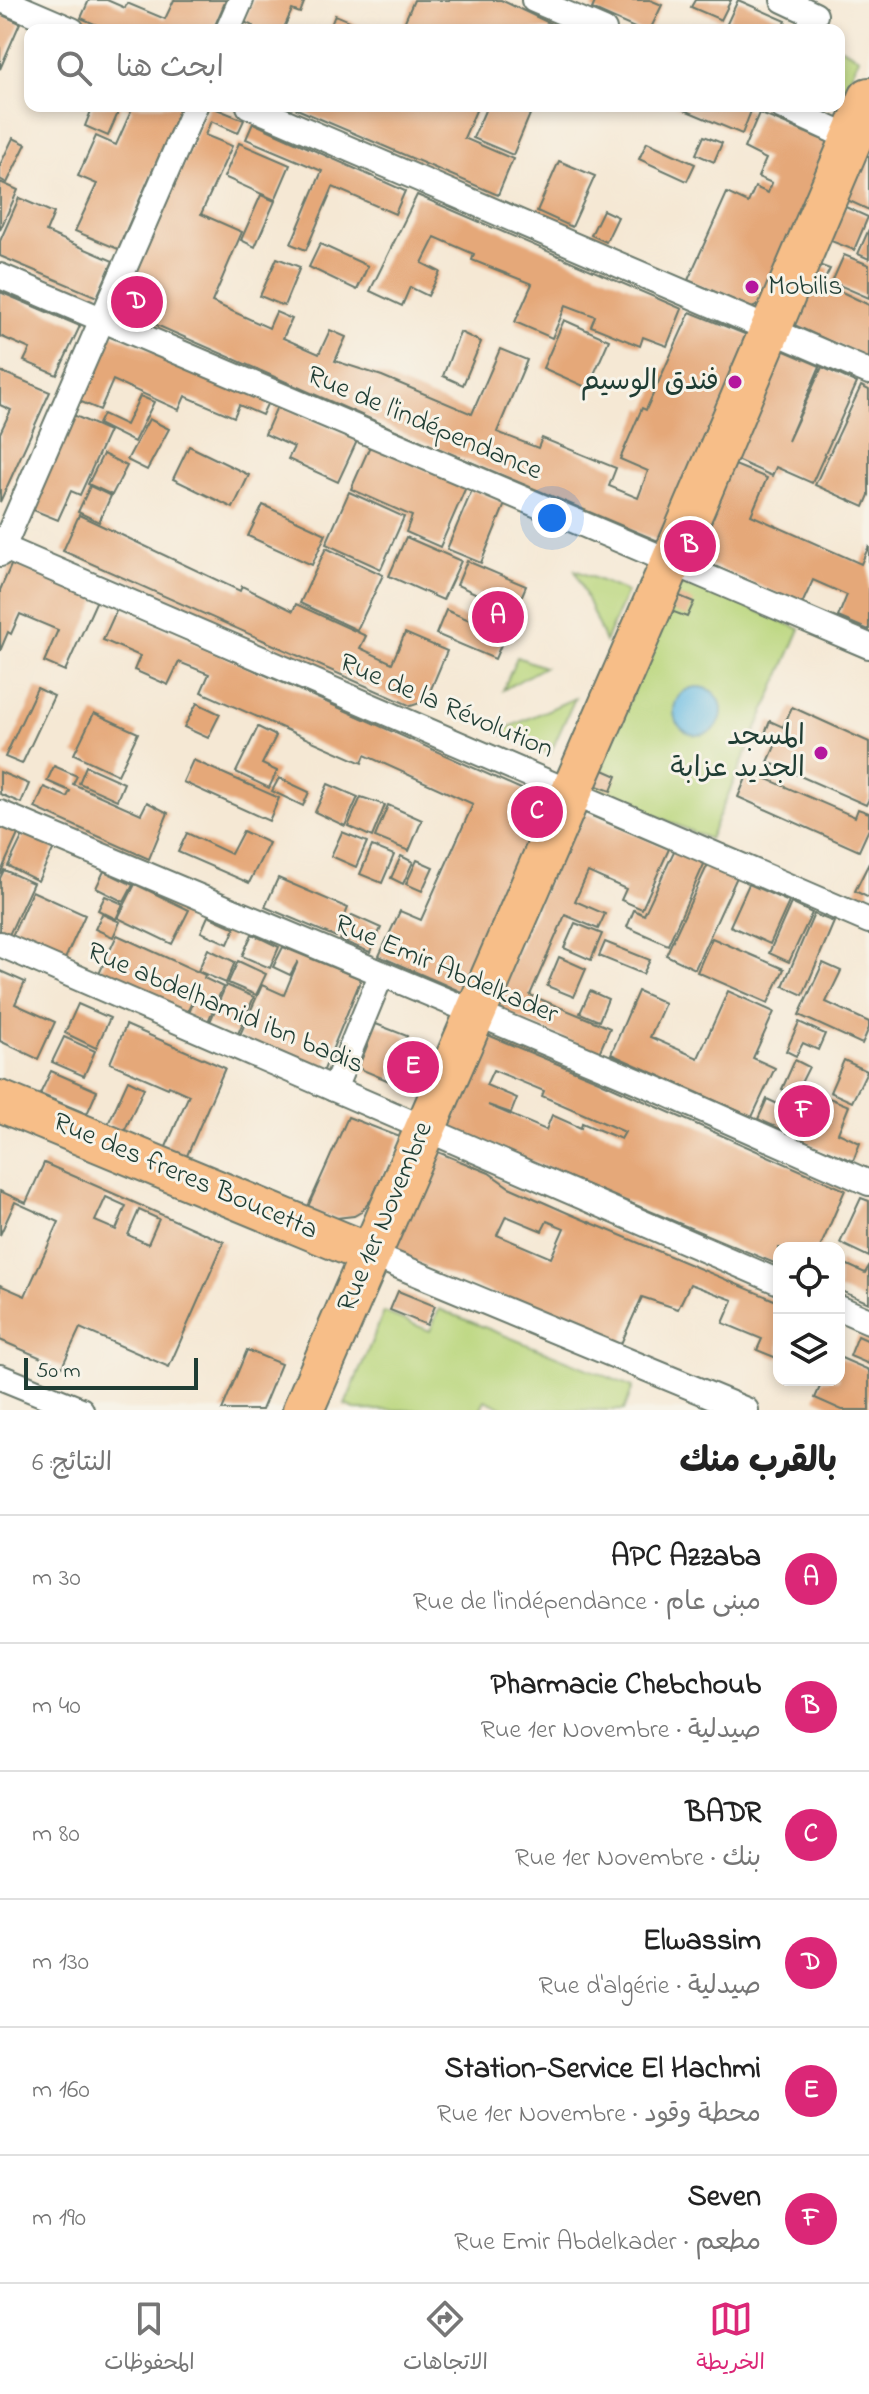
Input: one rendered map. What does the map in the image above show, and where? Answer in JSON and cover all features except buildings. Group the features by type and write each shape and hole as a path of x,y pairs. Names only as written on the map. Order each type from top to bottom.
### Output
{"main road":[{"name":"Rue 1er Novembre","path":"303,1410 869,98"},
{"name":"Rue des freres Boucetta","path":"0,1101 370,1254"}],"street":[{"path":"2,0 58,24"},
{"path":"231,24 241,0"},
{"path":"534,0 590,24"},
{"path":"783,0 815,15 811,24"},
{"path":"1,549 192,112"},
{"path":"263,112 869,372"},
{"path":"794,112 852,139"},
{"name":"Rue de l'indépendance","path":"0,276 869,646"},
{"name":"Rue de la Révolution","path":"1,549 869,921"},
{"name":"Rue Emir Abdelkader","path":"0,813 654,1088 869,1183"},
{"name":"Rue abdelhamid ibn badis","path":"0,944 773,1279"},
{"path":"334,1089 381,975"},
{"path":"370,1254 746,1410"},
{"path":"845,1311 869,1321"},
{"path":"0,1377 81,1410"}],"green space":[{"path":"845,50 859,57 845,90"},
{"path":"575,570 627,592 605,642"},
{"path":"682,579 800,629 709,839 591,788"},
{"path":"517,657 544,667 503,690"},
{"path":"575,698 550,754 498,732"},
{"path":"439,1309 633,1387 624,1410 507,1410 485,1400 480,1410 358,1410 345,1405 384,1312 430,1331"}],"water":[{"path":"698,687 715,694 722,711 715,728 698,735 681,728 674,711 681,694"}],"place":[{"name":"Mobilis","path":"752,287"},
{"name":"Elwassim","path":"137,302"},
{"name":"فندق الوسيم","path":"735,382"},
{"name":"Pharmacie Chebchoub","path":"690,546"},
{"name":"APC Azzaba","path":"498,617"},
{"name":"المسجد الجديد عزابة","path":"821,753"},
{"name":"BADR","path":"537,812"},
{"name":"Station-Service El Hachmi","path":"413,1067"},
{"name":"Seven","path":"804,1111"}]}
